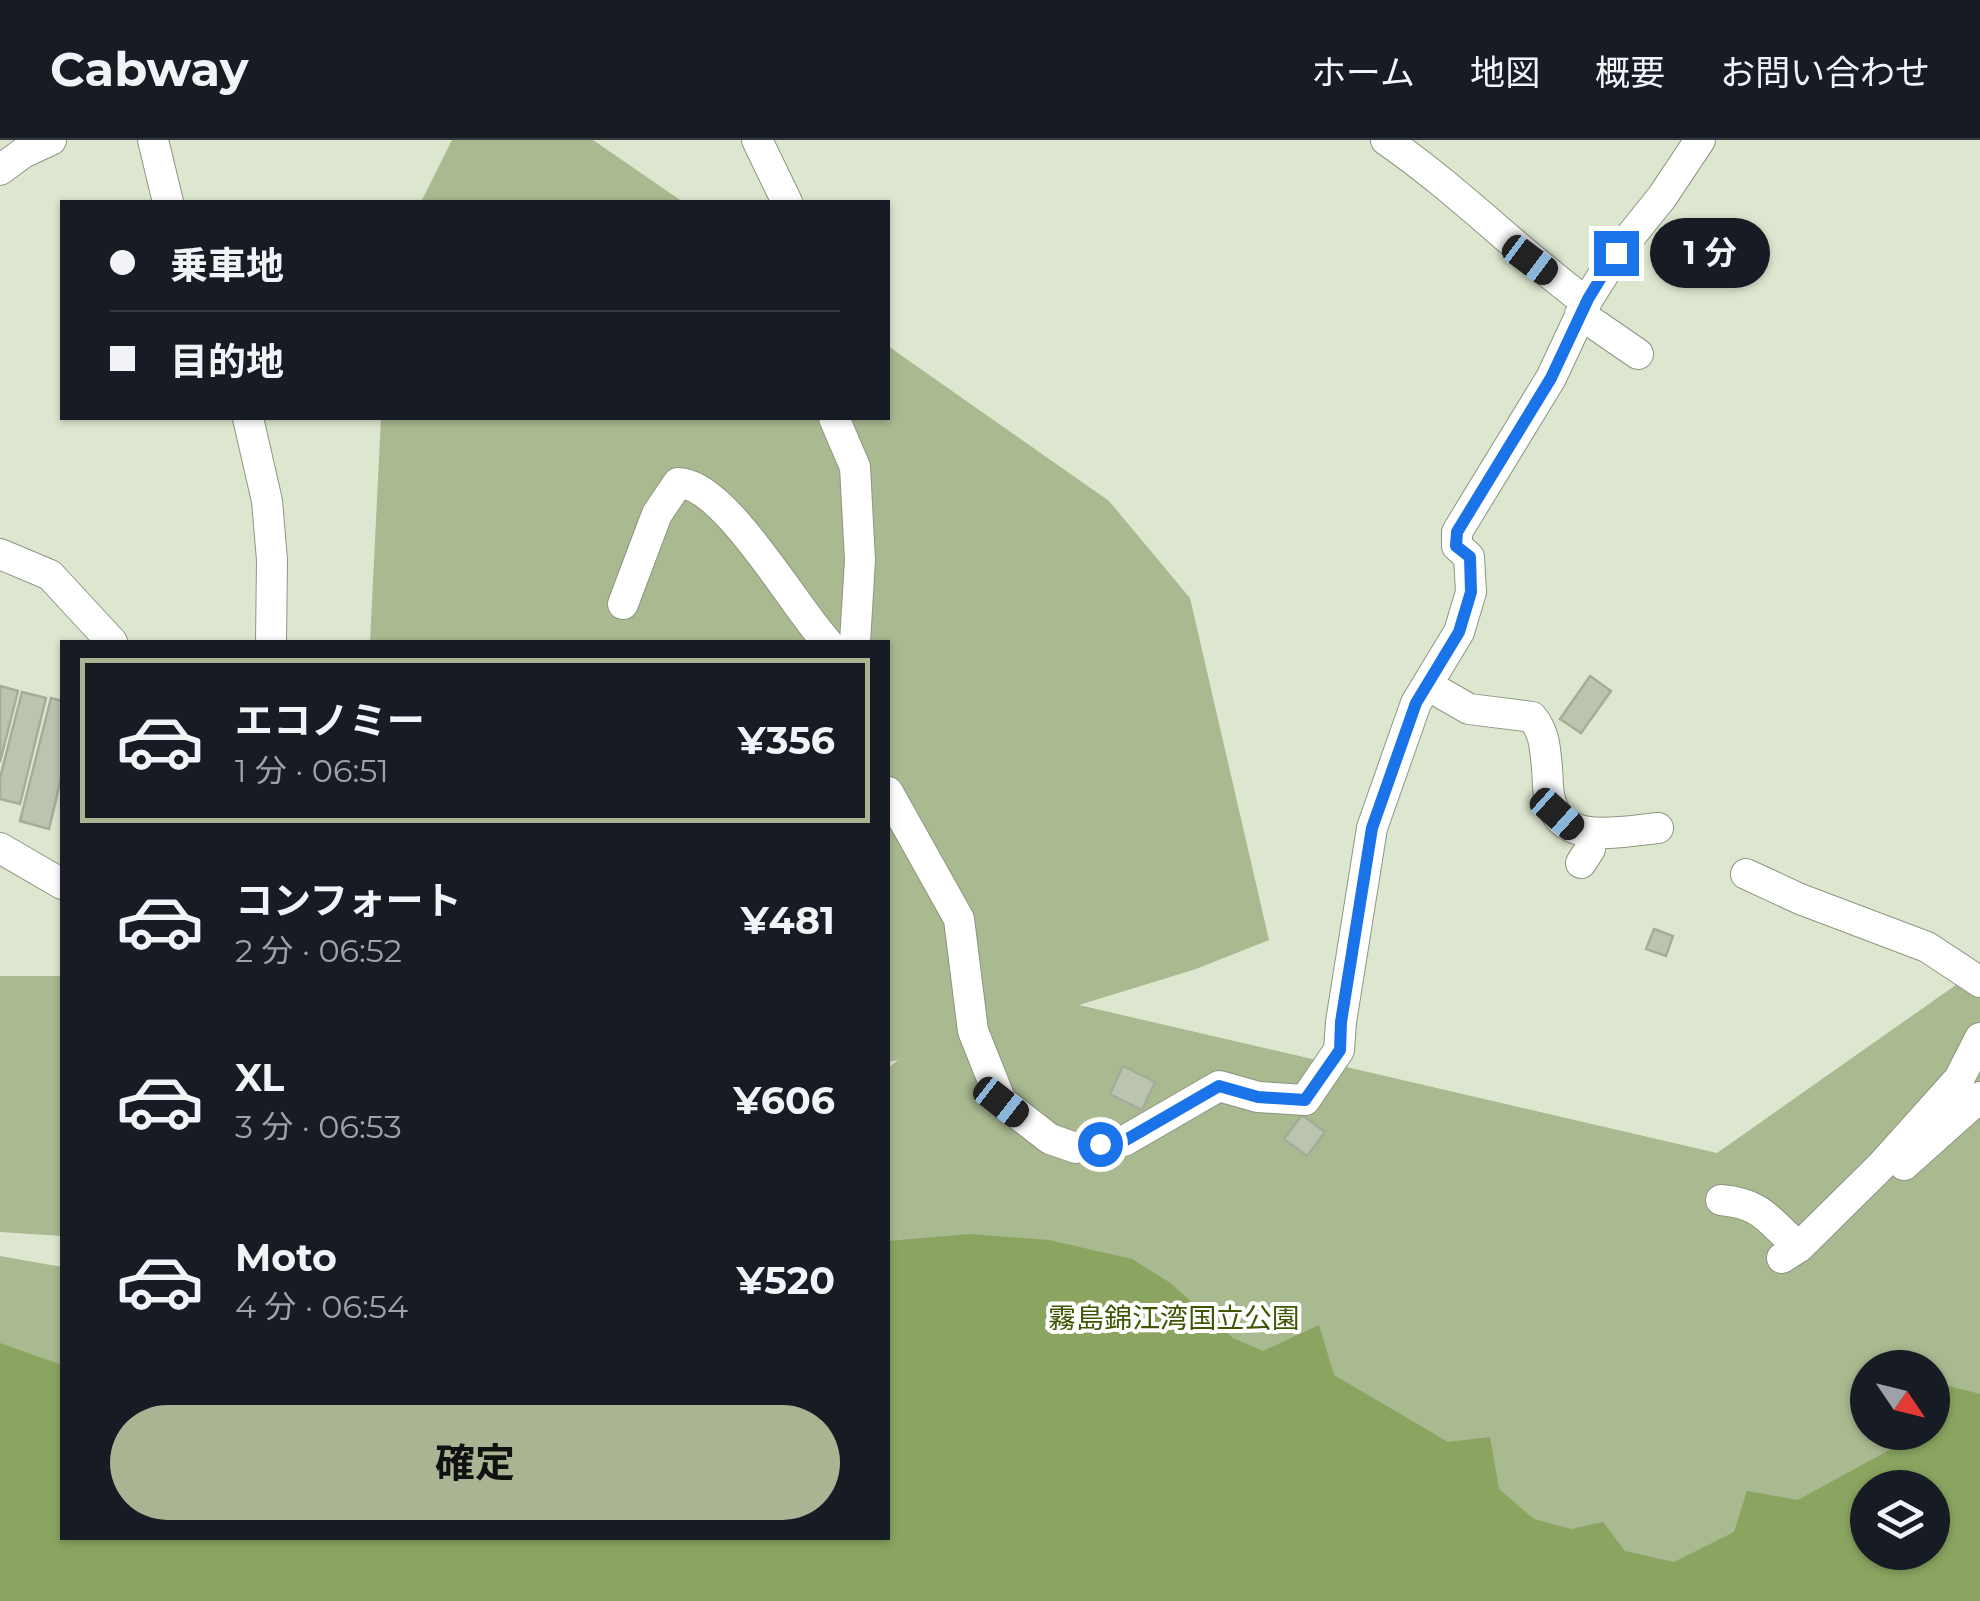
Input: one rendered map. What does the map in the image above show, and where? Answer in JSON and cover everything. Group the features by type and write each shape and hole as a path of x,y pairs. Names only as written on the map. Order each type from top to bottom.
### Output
{"street":[{"path":"0,170 51,140"},
{"path":"153,140 168,200"},
{"path":"757,140 787,200"},
{"path":"1386,140 1413,158 1638,354"},
{"path":"890,796 960,919 972,1031 1001,1102 1050,1139 1076,1148 1124,1141 1219,1086 1258,1097 1305,1100 1320,1084 1340,1050 1341,1022 1372,828 1416,703 1459,632 1471,592 1470,557 1456,546 1457,532 1551,378 1583,308 1616,253 1662,197 1700,140"},
{"path":"248,420 267,501 272,560 271,640"},
{"path":"835,420 854,467 860,560 855,640"},
{"path":"623,604 657,514 678,483 688,483 716,502 740,526 826,640"},
{"path":"0,554 50,575 110,640"},
{"path":"1426,685 1469,708 1532,716 1542,729 1550,800 1557,814 1574,830 1593,833 1658,828"},
{"path":"1581,863 1590,849 1593,833"},
{"path":"0,848 60,883"},
{"path":"1746,874 1888,935 1927,947 1980,982"},
{"path":"1722,1200 1758,1208 1790,1252 1881,1166 1959,1079 1980,1038"},
{"path":"1881,1166 1890,1177 1980,1098"}],"green space":[{"path":"452,140 593,140 680,200 422,200"},
{"name":"霧島錦江湾国立公園","path":"890,347 1109,501 1190,598 1269,940 1196,969 1079,1005 1717,1153 1980,968 1980,1601 0,1601 0,1256 60,1267 60,1540 890,1540 890,1066 898,1060 890,1062 890,640 370,640 381,420 890,420"},
{"path":"0,976 60,976 60,1236 0,1232"}],"shaded area":[{"path":"969,1234 1049,1240 1132,1259 1169,1282 1233,1338 1263,1351 1319,1325 1334,1375 1448,1442 1490,1437 1499,1489 1534,1519 1571,1529 1603,1522 1625,1551 1674,1562 1734,1532 1747,1491 1798,1500 1850,1472 1850,1570 1950,1570 1950,1470 1853,1470 1889,1450 1950,1450 1950,1386 1980,1394 1980,1601 0,1601 0,1343 60,1364 60,1540 890,1540 890,1241"}],"building":[{"path":"1590,676 1611,691 1581,733 1560,719"},
{"path":"0,686 18,691 0,762"},
{"path":"22,692 46,698 20,804 0,799 0,778"},
{"path":"51,698 60,700 60,782 49,829 20,821"},
{"path":"1654,929 1673,936 1666,956 1646,949"},
{"path":"1123,1066 1155,1082 1142,1110 1110,1094"},
{"path":"1302,1115 1325,1132 1307,1156 1284,1139"}],"route":[{"path":"1100,1144 1124,1141 1219,1086 1258,1097 1305,1100 1320,1084 1340,1050 1341,1022 1372,828 1416,703 1459,632 1471,592 1470,557 1456,546 1457,532 1551,378 1588,299 1616,253"}]}
